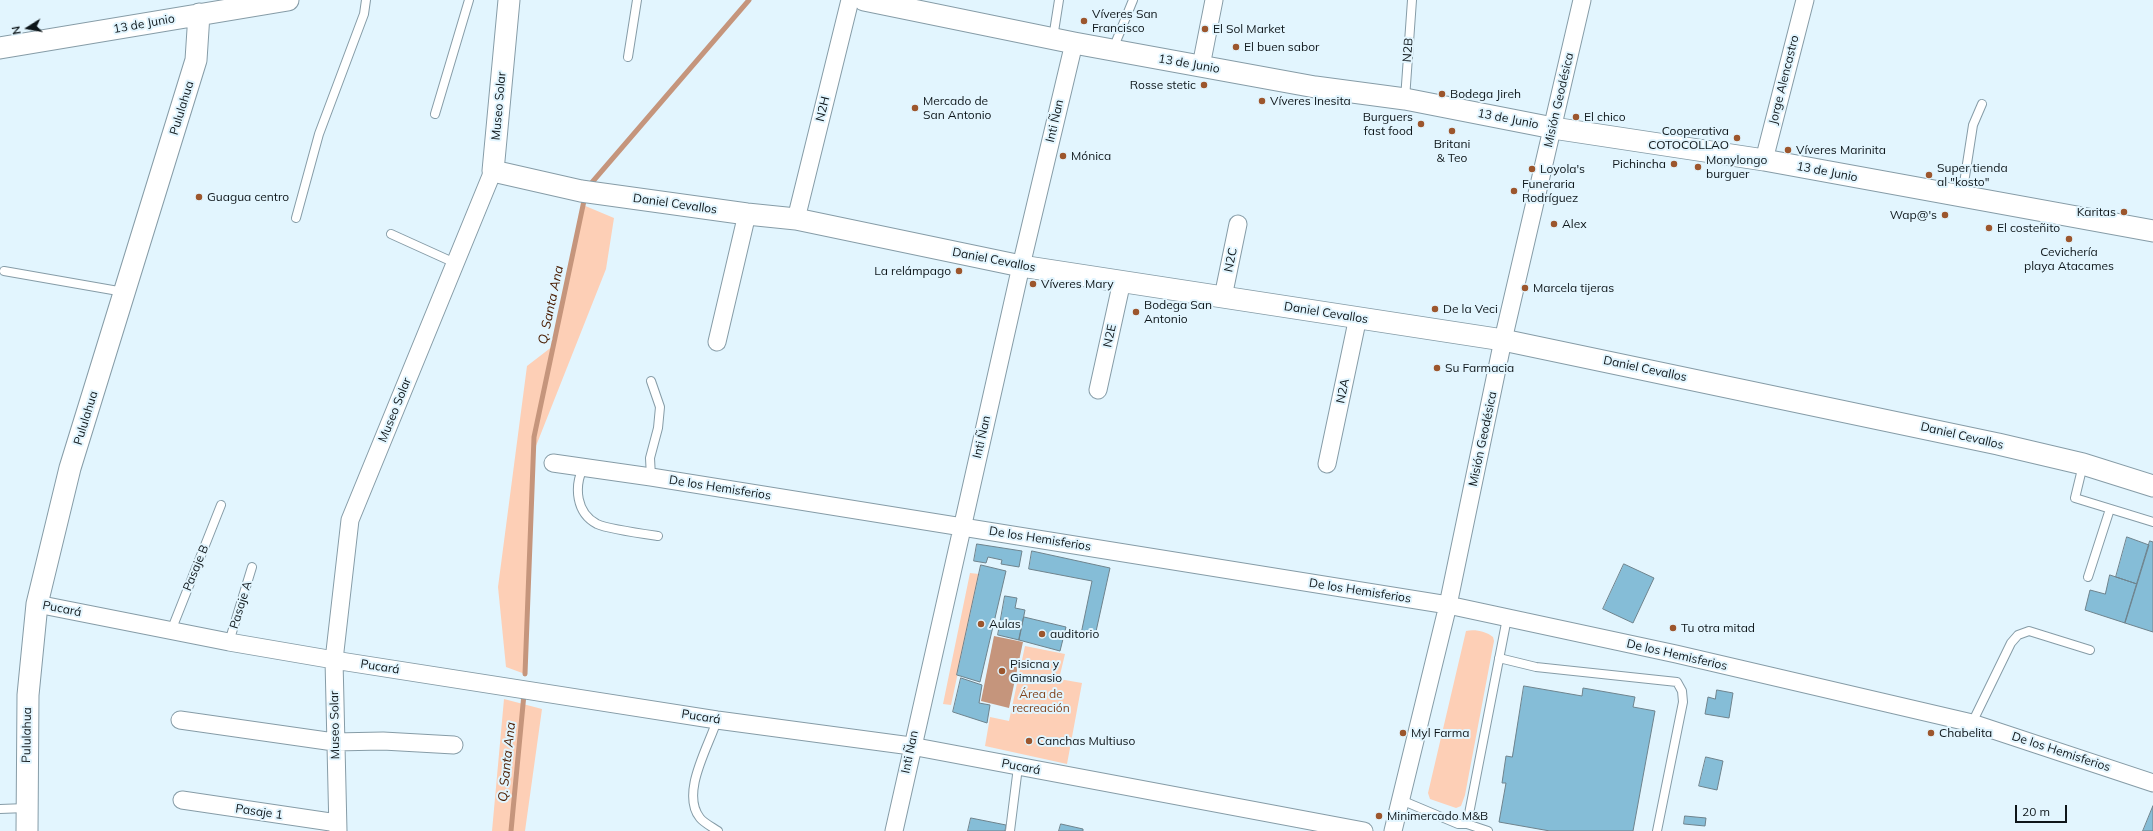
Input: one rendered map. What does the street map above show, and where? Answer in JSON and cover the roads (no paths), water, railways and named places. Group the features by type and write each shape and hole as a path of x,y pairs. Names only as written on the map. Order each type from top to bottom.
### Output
{"street":[{"name":"13 de Junio","path":"0,48 288,0"},
{"name":"Museo Solar","path":"337,827 334,742 334,660 350,520 493,171 508,0"},
{"name":"N2H","path":"796,219 850,0"},
{"name":"13 de Junio","path":"864,0 1074,43 1315,87 1405,99 1553,128 1764,160 2153,231"},
{"path":"1201,66 1214,0"},
{"name":"Misión Geodésica","path":"1393,831 1448,605 1503,340 1582,0"},
{"name":"Jorge Alencastro","path":"1764,160 1804,0"},
{"name":"Pululahua","path":"27,831 28,695 36,604 70,468 196,60 199,14"},
{"name":"Inti Ñan","path":"894,831 911,746 1021,266 1074,43"},
{"name":"Daniel Cevallos","path":"493,171 581,191 747,214 796,219 1021,266 1503,340 1897,422 2083,464 2153,486"},
{"path":"717,342 747,214"},
{"name":"N2C","path":"1223,297 1238,224"},
{"name":"N2E","path":"1098,390 1122,281"},
{"name":"N2A","path":"1327,464 1358,318"},
{"name":"De los Hemisferios","path":"552,463 651,477 1448,605 1972,723 2153,783"},
{"name":"Pucará","path":"36,604 229,642 334,660 717,720 911,746 1364,831"},
{"path":"180,720 334,742 383,741 454,745"},
{"name":"Pasaje 1","path":"182,800 337,827"}],"lane":[{"path":"296,218 319,134 364,14 366,0"},
{"path":"435,114 469,0"},
{"path":"628,57 638,0"},
{"path":"1053,38 1059,0"},
{"path":"1113,50 1133,0"},
{"name":"N2B","path":"1405,99 1412,0"},
{"path":"1962,197 1973,126 1982,104"},
{"path":"391,234 455,263"},
{"path":"4,271 125,292"},
{"path":"651,381 660,406 658,428 650,458 651,477"},
{"path":"2083,464 2075,498 2153,522"},
{"path":"584,468 578,479 577,498 586,514 597,524 658,536"},
{"name":"Pasaje B","path":"171,631 220,505"},
{"path":"2088,577 2110,509"},
{"name":"Pasaje A","path":"229,642 252,567"},
{"path":"1467,824 1507,618"},
{"path":"1972,723 2011,643 2018,634 2029,631 2090,650"},
{"path":"1499,658 1536,666 1677,682 1682,691 1682,702 1657,831"},
{"path":"717,720 695,776 694,802 700,817 718,831"},
{"path":"1010,831 1018,767"},
{"path":"1401,800 1458,824 1467,824 1488,831"},
{"path":"0,809 26,808"}],"waterway":[{"name":"Q. Santa Ana","path":"588,187 749,0"},
{"name":"Q. Santa Ana","path":"525,674 534,437 585,196"},
{"name":"Q. Santa Ana","path":"511,831 524,694"}],"place":[{"name":"Víveres San Francisco","path":"1084,21"},
{"name":"El Sol Market","path":"1205,29"},
{"name":"El buen sabor","path":"1236,47"},
{"name":"Rosse stetic","path":"1204,85"},
{"name":"Bodega Jireh","path":"1442,94"},
{"name":"Víveres Inesita","path":"1262,101"},
{"name":"Mercado de San Antonio","path":"915,108"},
{"name":"El chico","path":"1576,117"},
{"name":"Burguers fast food","path":"1421,124"},
{"name":"Britani & Teo","path":"1452,131"},
{"name":"Cooperativa COTOCOLLAO","path":"1737,138"},
{"name":"Víveres Marinita","path":"1788,150"},
{"name":"Mónica","path":"1063,156"},
{"name":"Pichincha","path":"1674,164"},
{"name":"Monylongo burguer","path":"1698,167"},
{"name":"Loyola's","path":"1532,169"},
{"name":"Super tienda al \"kosto\"","path":"1929,175"},
{"name":"Funeraria Rodríguez","path":"1514,191"},
{"name":"Guagua centro","path":"199,197"},
{"name":"Karitas","path":"2124,212"},
{"name":"Wap@'s","path":"1945,215"},
{"name":"Alex","path":"1554,224"},
{"name":"El costeñito","path":"1989,228"},
{"name":"Cevichería playa Atacames","path":"2069,239"},
{"name":"La relámpago","path":"959,271"},
{"name":"Víveres Mary","path":"1033,284"},
{"name":"Marcela tijeras","path":"1525,288"},
{"name":"De la Veci","path":"1435,309"},
{"name":"Bodega San Antonio","path":"1136,312"},
{"name":"Su Farmacia","path":"1437,368"},
{"name":"Aulas","path":"981,624"},
{"name":"Tu otra mitad","path":"1673,628"},
{"name":"auditorio","path":"1042,634"},
{"name":"Pisicna y Gimnasio","path":"1002,671"},
{"name":"Myl Farma","path":"1403,733"},
{"name":"Chabelita","path":"1931,733"},
{"name":"Canchas Multiuso","path":"1029,741"},
{"name":"Minimercado M&B","path":"1379,816"}],"park label":[{"name":"Área de recreación","path":"1041,701"}]}
